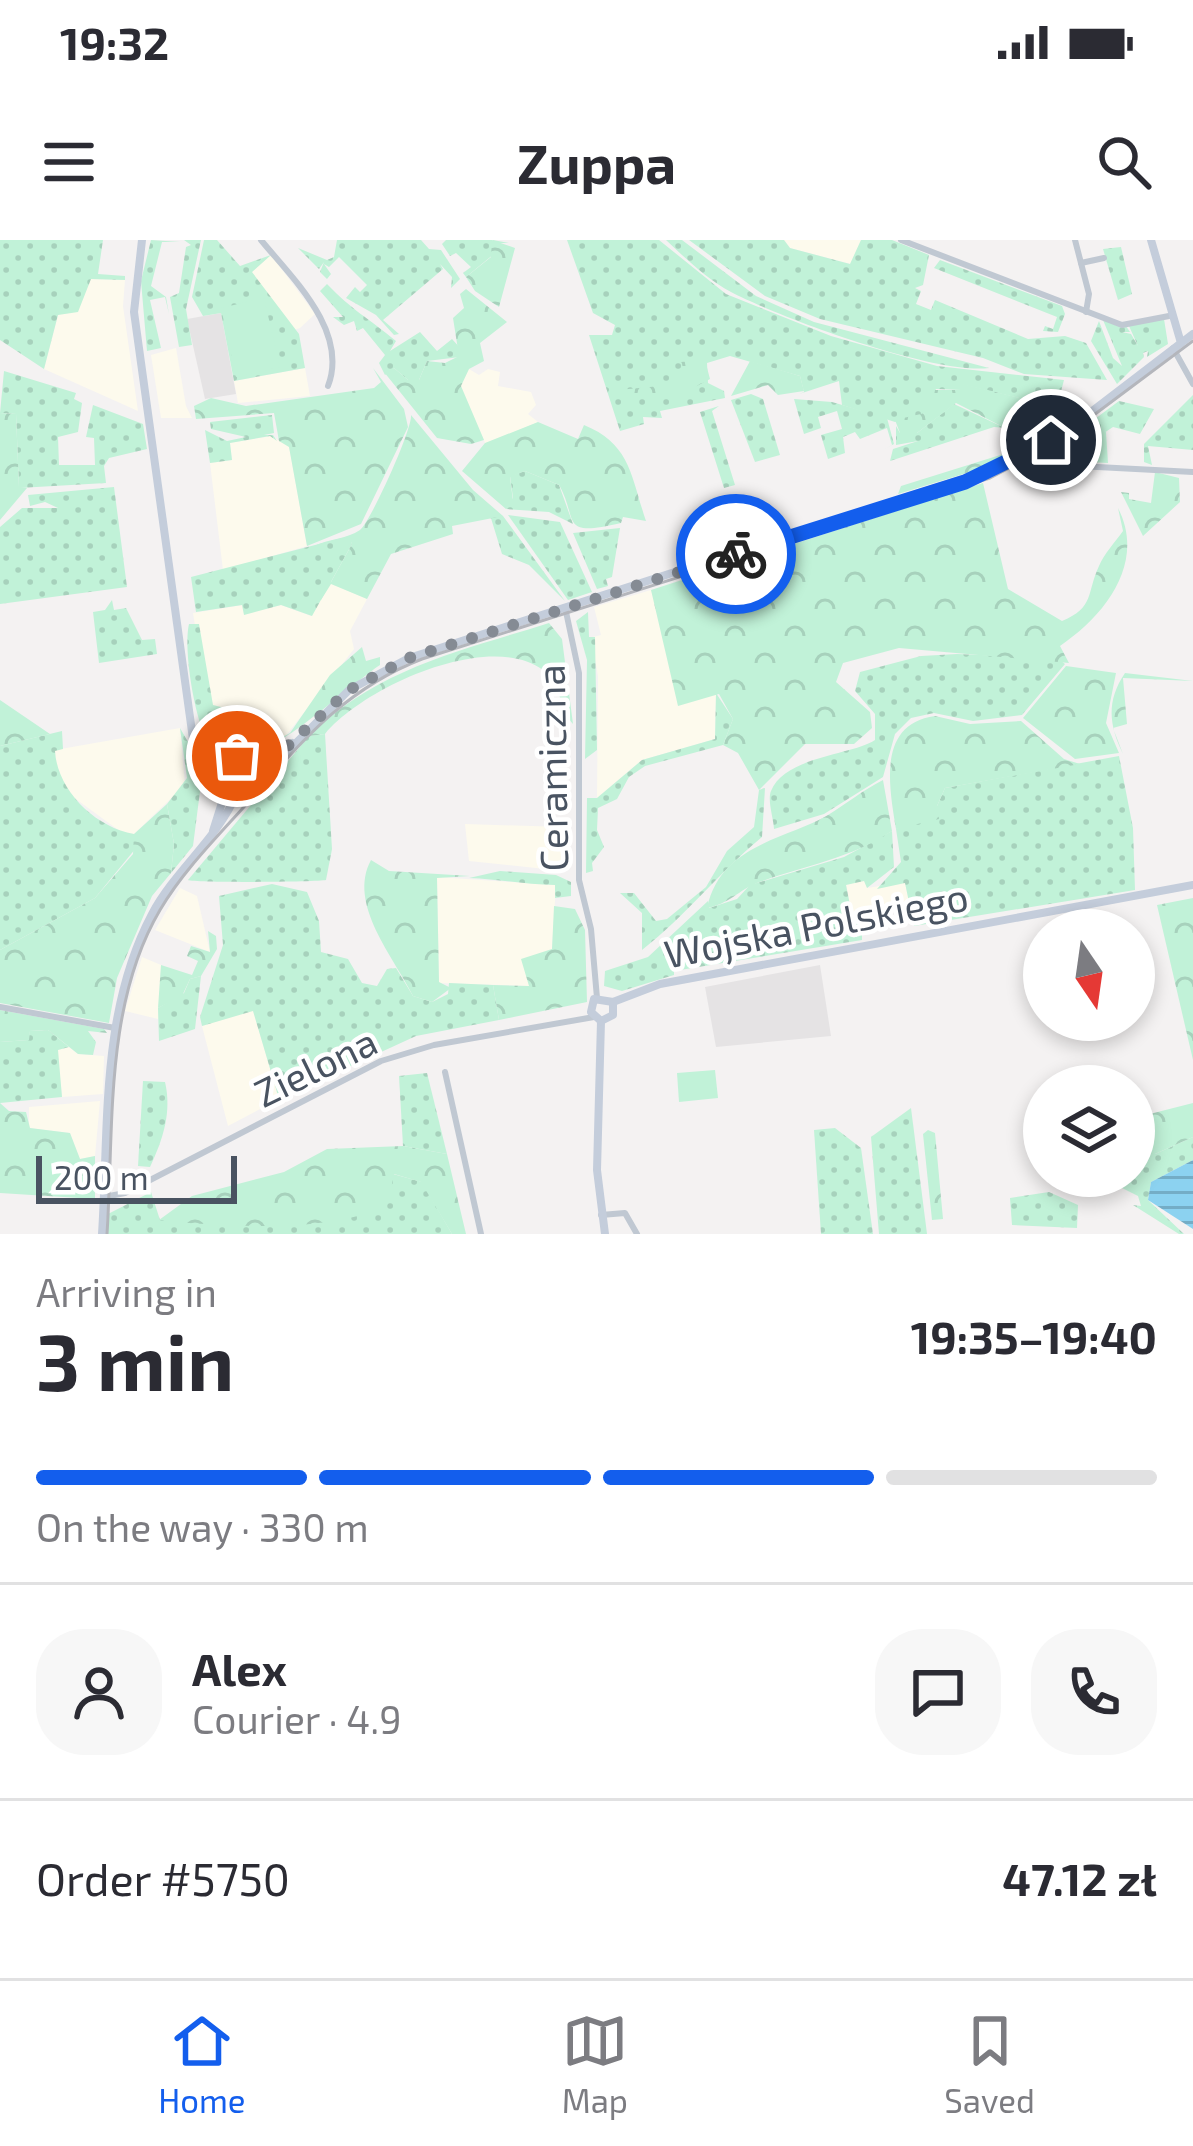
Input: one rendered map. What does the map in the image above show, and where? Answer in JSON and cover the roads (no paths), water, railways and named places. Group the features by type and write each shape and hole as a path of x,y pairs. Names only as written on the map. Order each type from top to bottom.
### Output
{"street":[{"path":"142,240 134,312 191,730 196,749 232,791"},
{"path":"262,240 323,322 331,364 328,386"},
{"path":"901,240 1127,325 1169,316"},
{"path":"1075,240 1089,294 1086,312"},
{"path":"1151,240 1177,346 1193,384"},
{"path":"1081,263 1104,258"},
{"path":"252,766 293,743 327,708 386,668 965,482 1026,455 1193,334"},
{"path":"1026,455 1040,464 1193,472"},
{"name":"Ceramiczna","path":"565,608 580,690 579,880 592,929 596,1011"},
{"path":"191,730 224,761"},
{"path":"218,772 224,761 237,756 252,766"},
{"path":"232,791 251,786 252,766"},
{"path":"102,1234 115,1028 124,982 152,913 210,838 232,791"},
{"name":"Wojska Polskiego","path":"613,1002 643,987 1193,885"},
{"path":"613,1002 613,1015 596,1011 613,1002"},
{"path":"0,1007 115,1028"},
{"path":"596,1011 603,1233"},
{"name":"Zielona","path":"104,1197 141,1185 381,1061 596,1011"},
{"path":"445,1072 481,1234"},
{"path":"602,1215 625,1214 637,1234"}],"water":[{"path":"1193,1160 1193,1229 1148,1200 1155,1197 1155,1180"}],"tram line":[{"path":"107,1234 120,1026 142,947 160,910 194,863 332,714 374,683 422,659 990,478 1055,444 1193,341"}]}
